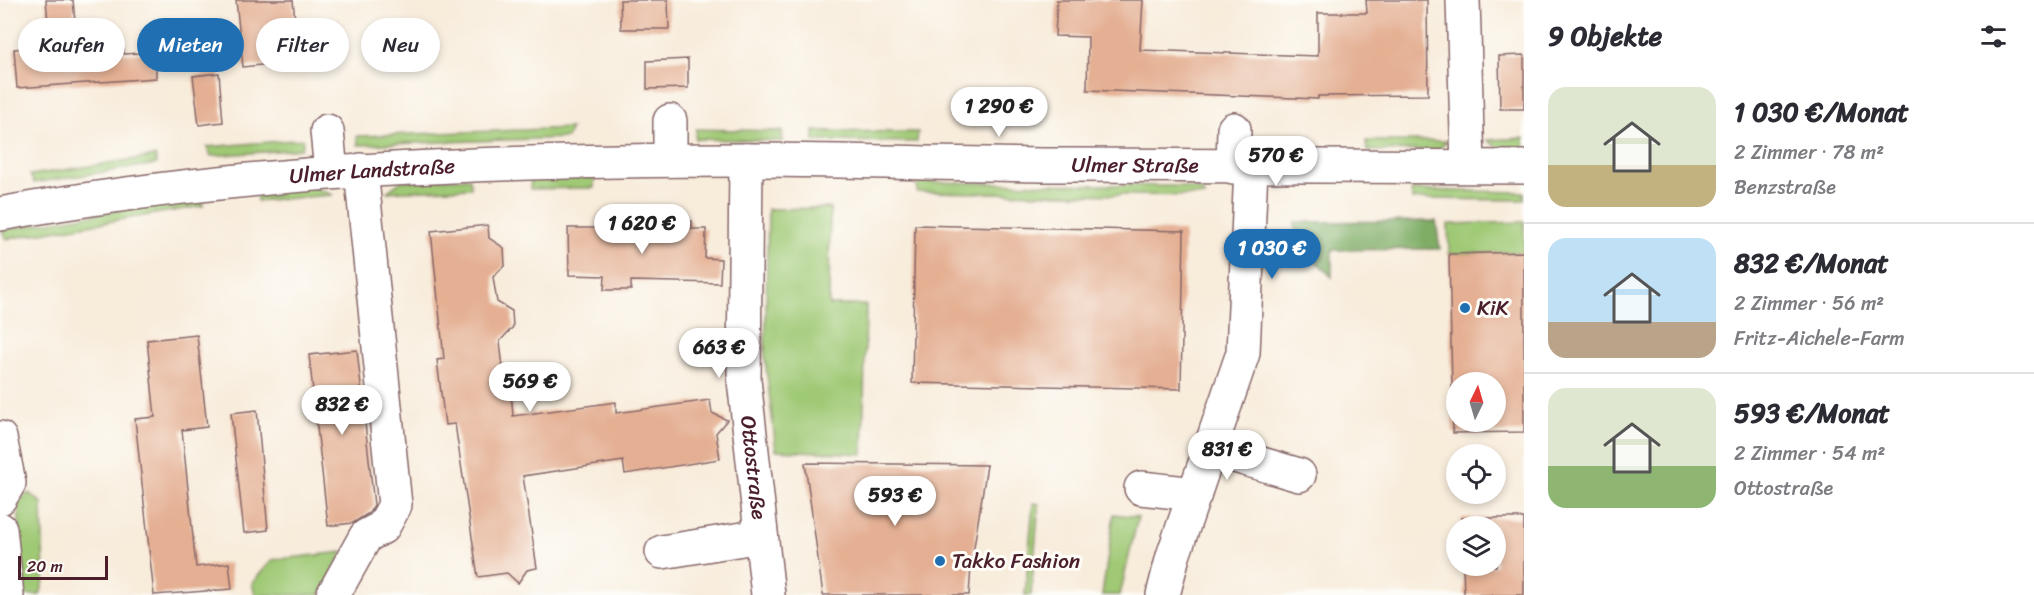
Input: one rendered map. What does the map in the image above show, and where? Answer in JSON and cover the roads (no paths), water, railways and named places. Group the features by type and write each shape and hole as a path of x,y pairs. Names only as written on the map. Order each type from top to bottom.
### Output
{"street":[{"path":"1463,0 1468,166"},
{"path":"670,122 670,160"},
{"path":"1163,595 1173,556 1243,353 1242,167 1234,129"},
{"path":"327,131 346,171 395,505 382,527 366,536 333,595"},
{"name":"Ulmer Landstraße","path":"0,214 185,184 346,171 670,160 746,160"},
{"name":"Ulmer Straße","path":"746,160 1242,167 1524,167"},
{"name":"Ottostraße","path":"746,160 744,380 768,595"},
{"path":"0,438 9,483 0,498"},
{"path":"1211,449 1299,475"},
{"path":"1141,488 1195,495"},
{"path":"0,529 7,595"},
{"path":"662,552 761,536"}],"place":[{"name":"KiK","path":"1465,308"},
{"name":"Takko Fashion","path":"940,561"}]}
